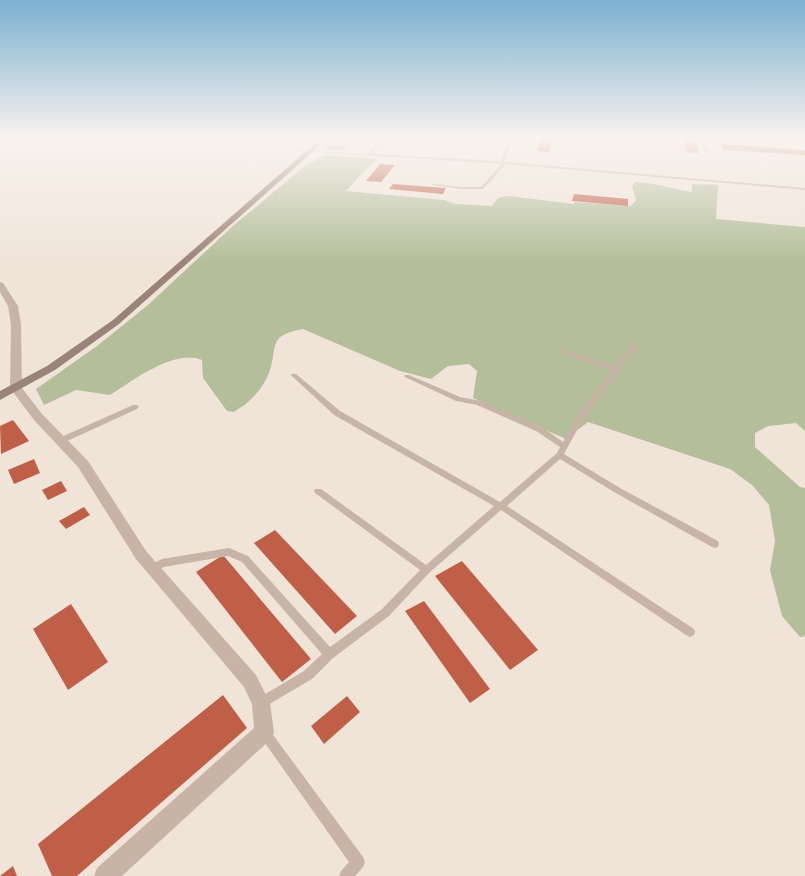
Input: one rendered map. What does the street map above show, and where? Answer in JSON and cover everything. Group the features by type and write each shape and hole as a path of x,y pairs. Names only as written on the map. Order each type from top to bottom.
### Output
{"street":[{"path":"0,396 59,363 116,322 277,180"},
{"path":"0,285 12,306 16,325 16,388 38,417 83,464 141,555 250,681 261,703 264,732 105,876"}],"lane":[{"path":"434,185 482,188 489,180"},
{"path":"695,180 805,189"},
{"path":"261,703 308,675 329,654 385,613 426,570 562,451 580,418 636,344"},
{"path":"563,351 617,370"},
{"path":"294,375 337,413 501,506 690,632"},
{"path":"407,376 458,399 479,403 539,429 562,451 617,490 715,544"},
{"path":"62,440 135,407"},
{"path":"318,491 426,570"},
{"path":"152,568 162,563 229,552 244,558 329,654"},
{"path":"264,732 358,862 346,876"}],"green space":[{"path":"288,180 356,180 346,191 444,200 455,204 492,206 498,198 507,196 574,204 574,202 631,206 636,200 632,186 635,182 692,192 692,184 718,185 716,219 805,227 805,431 796,423 768,426 755,433 755,447 800,487 805,488 805,636 800,637 782,616 770,570 775,541 769,505 752,485 730,469 588,422 566,439 473,398 477,371 469,364 448,366 431,379 400,371 303,329 283,335 279,339 269,373 263,385 249,401 233,412 227,411 203,378 202,360 191,357 179,358 154,368 110,395 76,390 44,405 36,389 97,346 148,305 234,225"}],"building":[{"path":"367,180 383,180 381,182"},
{"path":"393,184 446,188 443,194 389,189"},
{"path":"574,194 628,199 628,206 572,201"},
{"path":"13,420 29,441 1,454 0,426"},
{"path":"34,459 40,473 14,484 8,470"},
{"path":"61,481 67,491 48,500 42,490"},
{"path":"84,507 90,515 66,529 59,521"},
{"path":"275,530 357,616 335,634 254,543"},
{"path":"223,555 311,659 282,682 196,572"},
{"path":"462,561 538,650 510,670 435,576"},
{"path":"424,601 490,689 470,703 405,611"},
{"path":"71,604 108,662 68,690 33,629"},
{"path":"223,695 247,728 77,876 52,876 38,844"},
{"path":"347,696 360,712 324,744 311,726"},
{"path":"13,866 17,876 0,876"}]}
